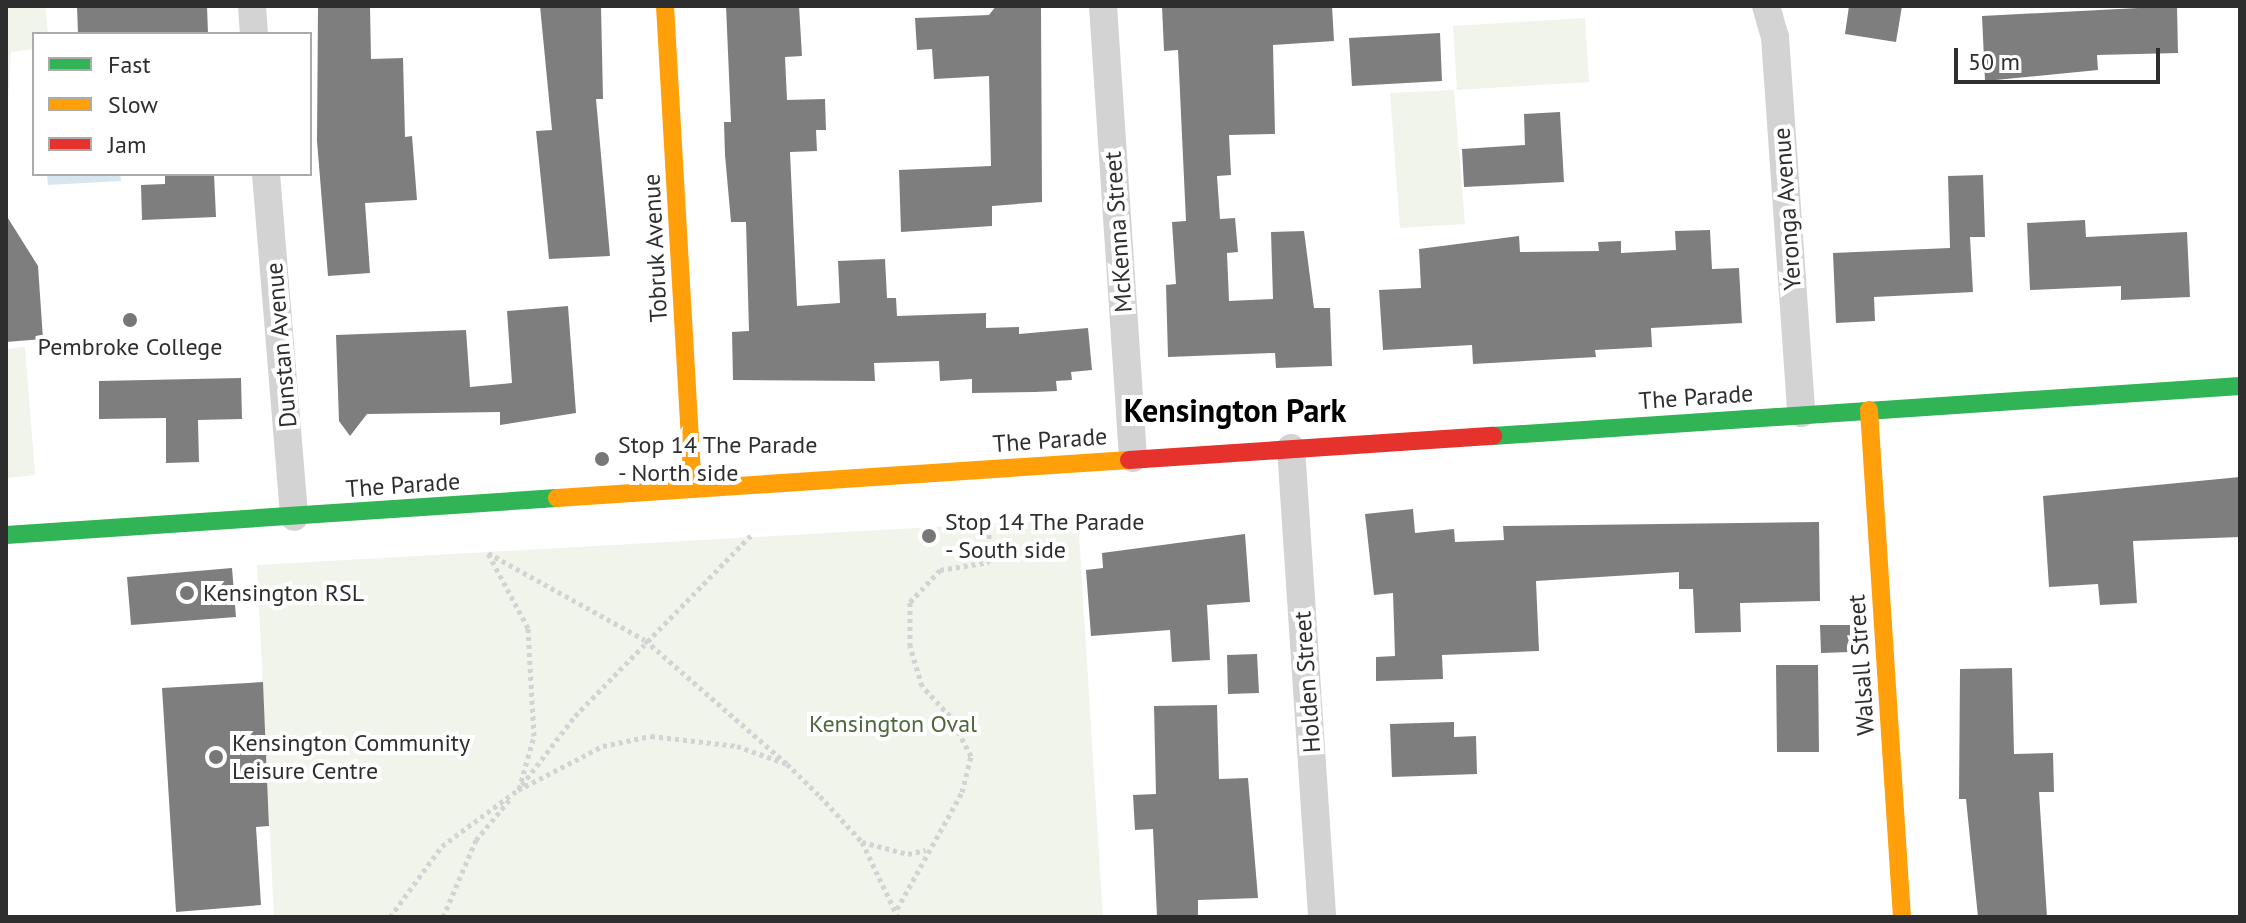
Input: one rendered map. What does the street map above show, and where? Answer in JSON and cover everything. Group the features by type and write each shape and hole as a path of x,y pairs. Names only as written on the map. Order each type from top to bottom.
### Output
{"main road":[{"name":"Tobruk Avenue","path":"665,6 693,487"},
{"name":"The Parade","path":"6,535 2240,386"},
{"name":"Walsall Street","path":"1869,410 1902,917"}],"street":[{"path":"252,6 254,32"},
{"name":"McKenna Street","path":"1103,6 1133,458"},
{"name":"Yeronga Avenue","path":"1766,6 1775,37 1801,413"},
{"name":"Dunstan Avenue","path":"266,176 294,517"},
{"name":"Holden Street","path":"1291,448 1322,917"}],"path":[{"path":"897,913 926,850 962,792 971,756 950,716 922,686 910,646 910,602 940,570 989,562 989,517"},
{"path":"443,917 476,840 645,640 753,533"},
{"path":"519,789 534,736 528,628 488,553 645,640 787,764 862,842 897,913"},
{"path":"390,917 442,846 519,789 603,746 651,736 701,738 787,764"},
{"path":"862,842 908,854 926,850"}],"green space":[{"path":"6,6 45,6 48,32 32,32 32,49 11,52 6,129"},
{"path":"1585,18 1589,82 1457,90 1453,26"},
{"path":"1454,90 1465,224 1400,228 1390,93"},
{"path":"25,347 35,475 6,478 6,349"},
{"name":"Kensington Oval","path":"1078,519 1103,917 274,917 257,565"}],"shaded area":[{"path":"47,176 120,176 121,181 48,185"}],"building":[{"path":"77,6 207,6 208,32 78,32"},
{"path":"318,6 370,6 371,59 403,58 405,137 412,136 417,200 365,203 370,273 328,276 317,141"},
{"path":"540,6 601,6 603,99 596,99 610,256 549,259 536,131 552,130"},
{"path":"726,6 799,6 802,56 785,57 787,100 825,99 826,130 816,130 817,151 790,152 797,306 840,303 838,261 885,259 887,298 896,298 897,316 986,313 986,328 1019,327 1019,334 1088,328 1092,370 1071,372 1072,380 1056,381 1057,391 1035,392 972,393 972,379 940,381 939,361 874,363 875,381 733,380 732,332 749,331 746,222 731,222 725,155 724,122 731,122"},
{"path":"996,6 1041,8 1042,202 992,206 992,226 901,232 899,170 991,166 989,76 934,79 932,49 917,50 915,18 989,15"},
{"path":"1162,6 1332,6 1334,41 1273,45 1275,134 1229,135 1231,175 1217,176 1220,219 1235,218 1238,252 1227,253 1229,301 1273,299 1271,232 1304,231 1314,308 1330,308 1332,366 1276,368 1275,353 1168,357 1166,285 1176,284 1172,222 1186,221 1178,50 1164,51"},
{"path":"1849,6 1902,6 1896,42 1845,34"},
{"path":"2177,6 2178,53 2097,55 2098,70 1985,81 1982,16"},
{"path":"1440,33 1442,81 1352,86 1349,38"},
{"path":"1560,112 1564,182 1464,187 1462,149 1525,145 1524,114"},
{"path":"1983,175 1985,237 1970,237 1973,292 1874,297 1875,321 1836,323 1833,253 1950,248 1948,176"},
{"path":"165,176 214,176 216,217 142,220 141,185 165,184"},
{"path":"6,215 38,266 43,339 6,342"},
{"path":"2085,220 2086,237 2187,232 2190,297 2121,300 2121,286 2030,290 2027,223"},
{"path":"1710,230 1712,269 1739,268 1742,323 1651,328 1652,347 1595,350 1596,357 1473,364 1472,345 1383,350 1379,290 1421,288 1419,249 1519,236 1520,252 1599,251 1598,242 1621,241 1621,253 1676,250 1675,231"},
{"path":"568,306 576,413 500,425 500,412 367,414 350,436 339,421 336,335 466,330 470,387 512,383 507,311"},
{"path":"241,378 242,419 198,420 199,462 166,463 166,418 99,419 99,381"},
{"path":"2240,477 2240,537 2133,541 2137,603 2100,605 2098,584 2049,587 2043,496"},
{"path":"1413,509 1415,533 1454,529 1455,542 1504,540 1503,526 1819,522 1820,601 1740,603 1741,632 1695,633 1693,589 1679,589 1679,572 1536,581 1539,651 1442,655 1443,679 1376,681 1376,657 1395,656 1393,593 1374,595 1365,514"},
{"path":"1245,534 1250,602 1207,605 1210,660 1172,662 1170,630 1091,636 1086,570 1103,568 1102,553"},
{"path":"232,568 236,617 131,625 127,577"},
{"path":"1820,625 1850,625 1850,652 1821,653"},
{"path":"1257,654 1259,693 1228,694 1227,655"},
{"path":"1776,665 1818,665 1819,752 1777,752"},
{"path":"2012,668 2014,754 2053,753 2054,792 2039,792 2047,917 1978,917 1966,799 1959,799 1960,669"},
{"name":"Kensington Community Leisure Centre","path":"263,682 269,826 256,827 261,905 176,912 162,688"},
{"path":"1217,705 1219,779 1248,778 1258,898 1198,900 1198,916 1157,917 1153,829 1135,830 1133,795 1156,794 1154,706"},
{"path":"1454,722 1454,737 1476,736 1477,774 1392,777 1390,724"}],"traffic: fast":[{"path":"1493,436 2240,386"},
{"path":"6,535 557,498"}],"traffic: slow":[{"path":"665,6 693,487"},
{"path":"1869,410 1902,917"},
{"path":"557,498 1129,460"}],"traffic: jam":[{"path":"1129,460 1493,436"}],"place":[{"name":"Pembroke College","path":"130,320"},
{"name":"Stop 14 The Parade - North side","path":"602,459"},
{"name":"Stop 14 The Parade - South side","path":"929,536"},
{"name":"Kensington RSL","path":"187,593"},
{"name":"Kensington Community Leisure Centre","path":"216,757"}],"district":[{"name":"Kensington Park","path":"1235,410"}]}
